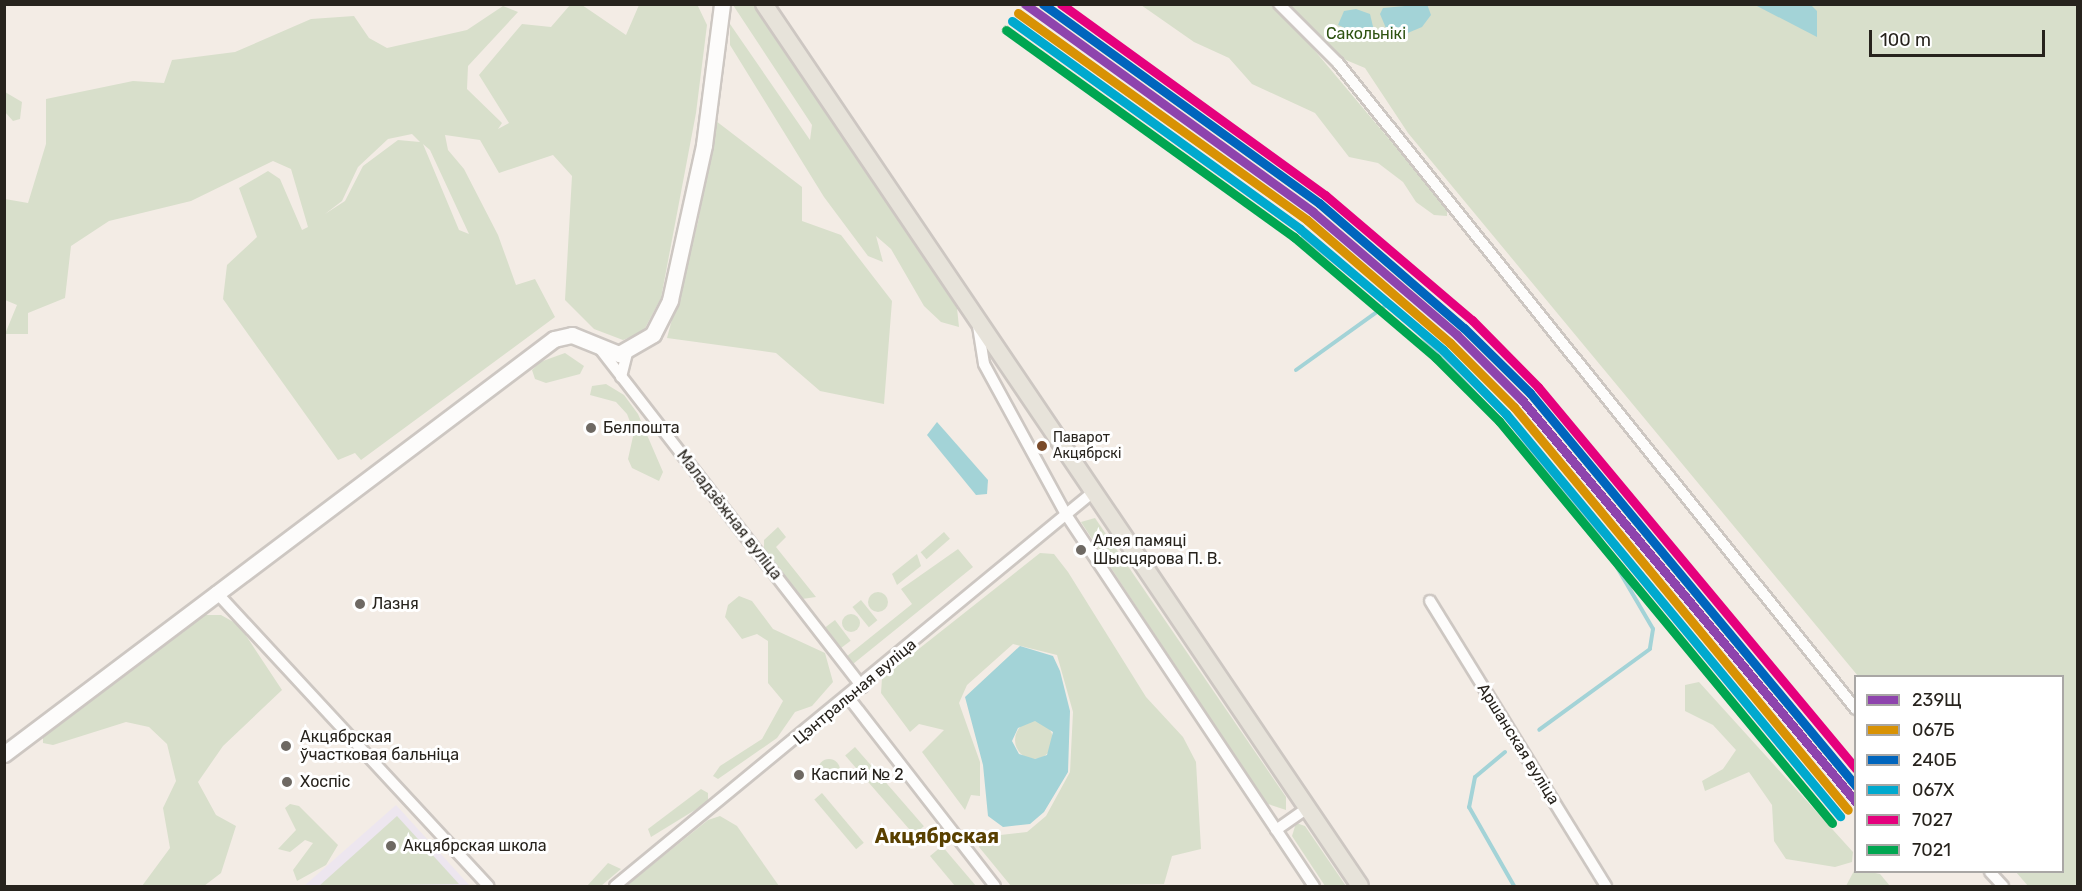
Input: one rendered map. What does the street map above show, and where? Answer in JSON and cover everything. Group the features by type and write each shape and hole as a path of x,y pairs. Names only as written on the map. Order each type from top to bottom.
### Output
{"main road":[{"path":"764,4 1092,493 1360,886"}],"street":[{"path":"621,377 627,353 653,334 670,300 704,144 722,4"},
{"path":"1279,4 1338,63 1854,707"},
{"path":"978,323 984,364 1067,516 1314,886"},
{"path":"4,754 554,339 572,335 627,353"},
{"name":"Маладзёжная вуліца","path":"596,344 862,687"},
{"name":"Цэнтральная вуліца","path":"615,886 849,698 1092,493"},
{"path":"216,592 488,886"},
{"name":"Аршанская вуліца","path":"1430,601 1606,886"},
{"path":"849,698 995,886"},
{"path":"1276,830 1307,808"},
{"path":"1991,873 2003,886"}],"shaded area":[{"name":"Акцябрская школа","path":"396,805 470,886 304,886"}],"green space":[{"path":"697,4 707,25 696,113 661,298 643,332 623,340 594,329 565,300 572,176 553,155 499,173 480,140 445,135 448,150 464,169 498,235 516,285 535,279 555,317 361,460 355,453 338,460 223,299 227,265 257,237 239,188 268,171 280,179 302,230 308,227 291,169 273,161 191,201 109,221 71,246 65,298 28,313 28,334 5,334 17,305 5,300 5,199 28,203 46,144 46,99 133,81 164,83 172,60 235,52 311,19 354,16 369,38 387,48 467,30 503,6 518,12 468,66 467,89 502,123 498,129 509,123 479,75 522,24 551,27 570,5 582,5 626,35 639,5","holes":["412,134 420,142 398,140 363,166 345,201 325,214 342,201 358,167 388,139","423,144 430,150 469,234 459,230"]},
{"path":"733,5 759,5 957,308 959,327 941,322 924,306 891,249 876,236 883,262 868,256 824,197 730,45 730,24 810,140 812,125"},
{"name":"Сакольнікі","path":"1141,5 2077,5 2077,886 2028,886 2017,873 2064,873 2064,675 1857,675 1408,133 1365,68 1310,45 1447,208 1447,216 1434,215 1416,202 1403,182 1378,163 1349,157 1315,113 1252,84 1229,58 1194,42"},
{"path":"5,92 22,102 20,119 13,121 5,112"},
{"path":"716,121 802,187 802,221 841,235 892,301 884,404 820,391 776,353 667,338 698,222"},
{"path":"565,353 584,366 580,374 546,383 535,379 532,370 540,362"},
{"path":"606,384 624,395 638,414 663,472 659,481 632,468 628,459 634,432 627,414 616,402 590,395 592,386"},
{"path":"1095,518 1286,797 1286,810 1268,804 1253,785 1081,522"},
{"path":"778,527 786,537 776,547 816,597 802,599 764,551 764,540"},
{"path":"944,532 950,539 927,559 921,552"},
{"path":"958,549 973,567 853,664 846,657 912,604 901,589"},
{"path":"1040,553 1054,554 1068,572 1146,697 1183,737 1196,762 1201,849 1172,856 1164,884 1011,886 979,847 983,837 1027,832 1046,816 1070,772 1073,712 1057,655 1013,644 967,685 959,703 980,762 980,796 971,795 965,810 922,752 944,730 919,724 910,732 881,693 882,678"},
{"path":"917,554 921,566 897,585 892,574"},
{"path":"878,592 885,595 888,602 885,609 878,612 871,609 868,602 871,595"},
{"path":"739,596 752,601 773,629 825,653 833,682 812,706 795,712 777,738 718,779 713,776 720,766 762,739 783,701 768,683 768,641 757,634 742,639 725,617 728,605"},
{"path":"861,600 877,620 869,627 852,607"},
{"path":"851,614 857,617 860,623 857,629 851,632 845,629 842,623 845,617"},
{"path":"199,615 221,615 239,625 282,690 223,746 198,782 216,815 236,826 221,873 204,886 142,886 170,848 163,808 176,781 167,744 149,727 126,722 53,745 43,743 43,733"},
{"path":"835,620 851,641 841,648 825,627"},
{"path":"1699,682 1853,852 1852,862 1835,867 1786,859 1774,841 1772,805 1749,772 1705,791 1702,781 1723,769 1736,750 1713,725 1685,711 1685,685"},
{"path":"1034,721 1048,726 1053,740 1048,754 1034,759 1020,754 1015,740 1020,726"},
{"path":"855,747 924,826 914,835 845,756"},
{"path":"829,759 837,762 840,770 837,778 829,781 821,778 818,770 821,762"},
{"path":"701,789 708,793 708,802 651,837 648,829"},
{"path":"822,793 864,843 856,849 814,799"},
{"path":"290,804 299,806 338,845 326,865 297,881 293,870 313,843 305,840 290,852 278,849 296,830 285,808"},
{"name":"Акцябрская школа","path":"397,816 459,884 319,886"},
{"path":"720,816 737,826 779,886 626,886 708,820"},
{"path":"1296,823 1305,826 1346,886 1325,886 1292,836"},
{"path":"942,846 976,886 955,886 930,856"},
{"path":"608,863 621,869 601,886 587,886"},
{"path":"1854,871 1854,873 1880,874 1890,886 1846,886"}],"water":[{"path":"1427,4 1431,15 1422,27 1391,40 1380,14 1383,8"},
{"path":"1755,5 1811,5 1817,11 1817,37"},
{"path":"1356,9 1370,14 1375,35 1370,39 1338,25 1344,11"},
{"path":"937,422 988,480 987,494 976,495 927,435"},
{"path":"1020,646 1053,656 1060,671 1070,711 1068,772 1044,812 1030,824 1003,827 988,816 983,765 965,697","holes":["1035,721 1053,732 1047,755 1035,759 1019,754 1012,741 1018,728"]}],"waterway":[{"path":"1303,237 1404,317 1544,467 1590,521 1653,629 1650,649 1539,730"},
{"path":"1296,370 1388,304"},
{"path":"1505,752 1475,777 1469,807 1514,886"}],"transit line":[{"name":"239Щ","path":"1025,4 1313,212 1457,335 1522,400 1854,800"},
{"name":"240Б","path":"1043,4 1319,203 1464,328 1530,393 1854,784"},
{"name":"7027","path":"1061,4 1325,195 1472,320 1538,387 1854,767"},
{"name":"067Б","path":"1018,13 1307,220 1450,343 1514,407 1848,810"},
{"name":"067Х","path":"1012,21 1300,229 1443,350 1506,414 1840,816"},
{"name":"7021","path":"1006,30 1294,237 1436,358 1499,421 1832,823"}],"place":[{"name":"Белпошта","path":"591,428"},
{"name":"Паварот Акцябрскі","path":"1042,446"},
{"name":"Алея памяці Шысцярова П. В.","path":"1081,550"},
{"name":"Лазня","path":"360,604"},
{"name":"Акцябрская ўчастковая бальніца","path":"286,746"},
{"name":"Каспий № 2","path":"799,775"},
{"name":"Хоспіс","path":"287,782"},
{"name":"Акцябрская школа","path":"391,846"}],"district":[{"name":"Акцябрская","path":"937,836"}]}
